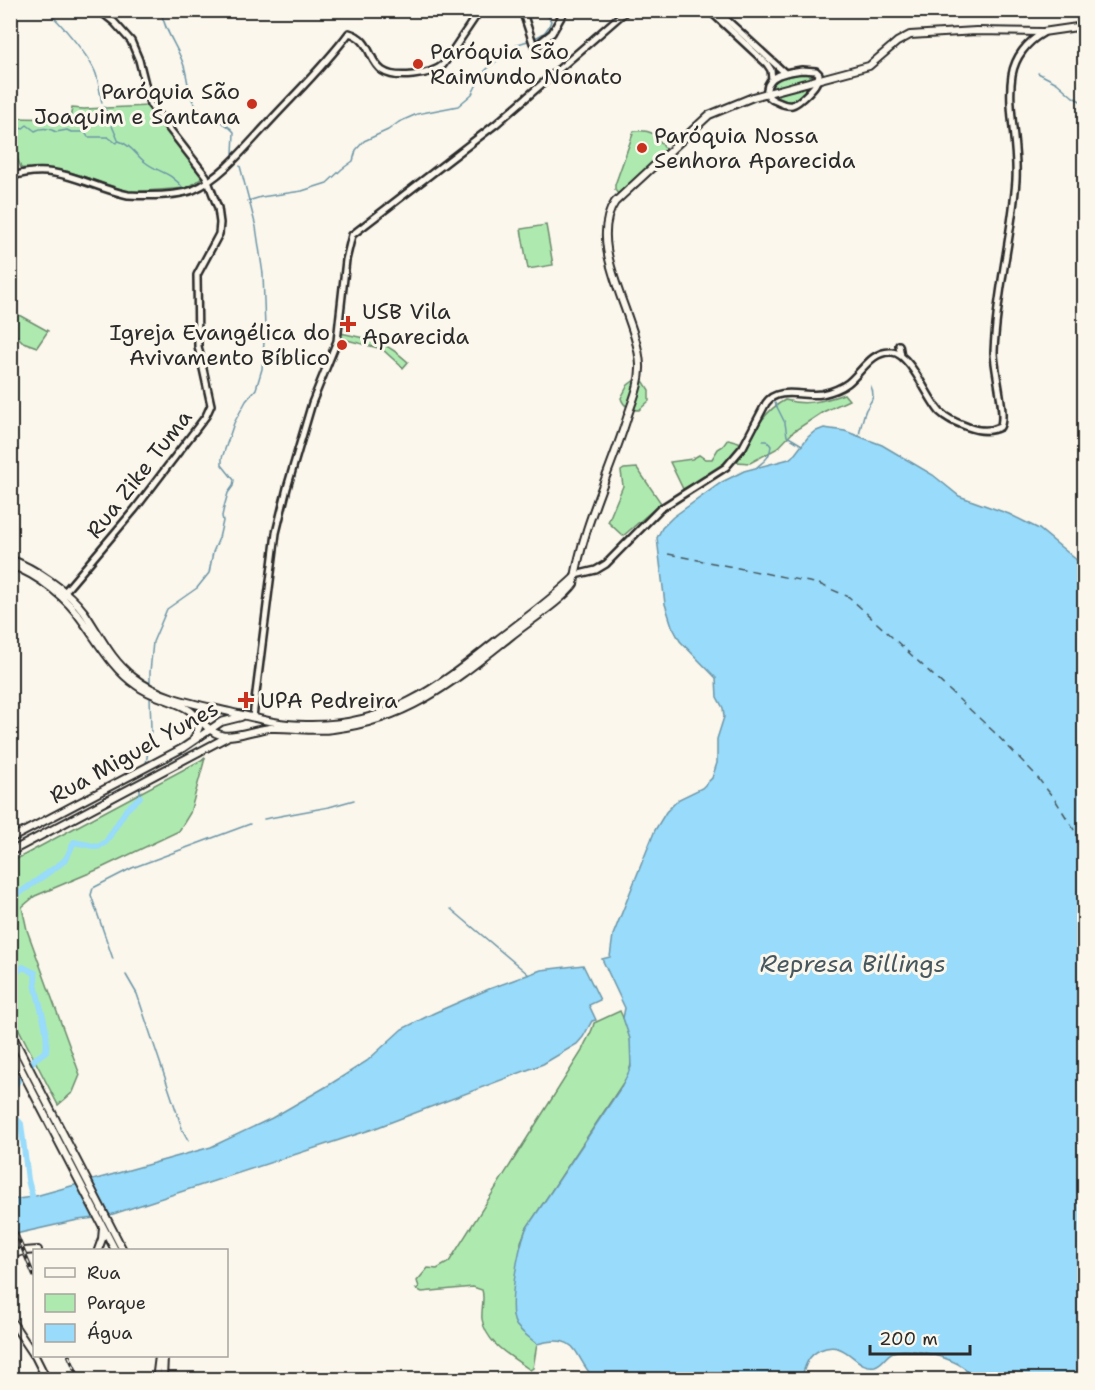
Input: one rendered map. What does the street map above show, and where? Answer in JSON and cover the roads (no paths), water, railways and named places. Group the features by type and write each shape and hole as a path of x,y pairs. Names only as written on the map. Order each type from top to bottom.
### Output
{"main road":[{"path":"10,565 63,594 110,661 127,678 155,697 185,708 210,729 221,735 228,736 259,729 332,730 374,722 403,711 456,679 573,580 579,555 617,449 639,377 639,360 606,246 605,230 609,210 615,202 709,115 767,93 868,66 897,42 910,35 936,32 1034,36 1043,32 1084,27"},
{"path":"10,559 37,573 83,611 116,660 142,684 168,697 298,725 343,723 378,715 401,706 449,678 573,580"},
{"path":"191,743 199,727 194,714"},
{"name":"Rua Miguel Yunes","path":"10,839 191,743 228,719 238,716 253,717 247,727 10,852"},
{"path":"108,800 133,783 132,775"},
{"path":"10,1031 122,1249"},
{"path":"10,1048 114,1249"},
{"path":"99,1249 103,1227"},
{"path":"10,1255 33,1251"},
{"path":"10,1319 33,1352"},
{"path":"36,1357 47,1380"},
{"path":"156,1380 162,1357"},
{"path":"162,1357 163,1380"}],"street":[{"name":"Rua Zike Tuma","path":"63,594 135,509 210,410 209,392 198,346 196,281 199,269 216,241 220,229 218,208 209,180 150,104 139,60 131,41 114,22 99,10"},
{"path":"10,177 28,172 57,172 116,193 140,196 190,191 209,180 239,155 349,33 358,36 363,41 374,62 383,73 399,76 421,74 436,70 443,65 480,10"},
{"path":"522,10 532,40 540,44 549,37 566,10"},
{"path":"253,717 276,534 292,469 312,404 337,341 346,260 352,235 496,124 627,10"},
{"path":"709,10 784,73"},
{"path":"716,10 769,62 772,79"},
{"path":"899,345 901,356 936,407 948,418 981,430 989,431 1000,427 1003,417 995,375 994,353 1016,179 1012,76 1020,53 1034,36"},
{"path":"813,70 818,73 818,78 812,88 791,106 776,101 767,93 772,79 784,73 813,70"},
{"path":"573,580 606,564 660,509 726,467 743,447 765,403 770,398 778,394 817,395 834,391 849,382 880,354 891,352 901,356"}],"water":[{"name":"Represa Billings","path":"824,428 845,431 882,445 933,475 959,496 1009,514 1039,529 1084,566 1084,1379 972,1379 964,1368 950,1360 909,1351 893,1352 878,1365 868,1366 844,1351 829,1347 812,1355 801,1379 595,1379 569,1344 562,1341 551,1341 537,1344 518,1328 513,1317 515,1278 526,1229 622,1086 631,1067 630,1039 623,1018 625,1008 602,959 610,957 613,935 655,830 666,812 679,799 702,788 712,778 717,763 717,739 724,717 723,708 717,697 716,678 680,641 672,626 665,604 657,538 662,528 673,517 722,482 744,471 789,459 808,437"},
{"path":"583,965 600,1000 589,1005 596,1020 592,1021 577,1044 543,1064 373,1129 104,1217 78,1220 11,1235 11,1200 32,1197 211,1147 272,1118 329,1085 367,1061 402,1029 434,1013 541,970"}],"waterway":[{"path":"46,10 74,40 93,67 102,103"},
{"path":"161,10 165,25 184,66 193,102 200,110 225,124 234,132 233,154"},
{"path":"535,38 549,27 551,21 544,10"},
{"path":"248,201 302,191 327,183 353,161 356,150 364,141 417,114 458,106 472,94 482,74 488,68 518,44 531,40"},
{"path":"1038,73 1057,83 1084,103"},
{"path":"104,107 118,140"},
{"path":"10,121 22,129 27,125 35,131 46,128 56,132 67,130 85,132 88,137 108,137 116,143 119,141 130,147 150,166 174,179 183,188"},
{"path":"150,684 153,642 167,609 197,588 209,573 223,521 224,507 234,480 222,465 222,458 234,423 246,401 256,389 262,369 265,328 263,274 256,227 240,166"},
{"path":"859,436 865,411 873,395 871,386"},
{"path":"775,403 785,423 787,436 802,445"},
{"path":"757,467 767,458 771,446 767,441 763,441"},
{"path":"146,764 151,730 150,695"},
{"path":"140,786 140,797"},
{"path":"10,900 63,862 74,842 98,847 106,842 126,810 140,797"},
{"path":"264,819 354,800"},
{"path":"113,959 91,895 93,888 132,868 250,824"},
{"path":"451,909 528,974"},
{"path":"10,940 13,946 10,949"},
{"path":"10,978 23,967 35,973 35,986 47,1043 46,1051 35,1059 10,1091"},
{"path":"126,975 137,994 188,1140"},
{"path":"10,1111 21,1124 28,1180 34,1203"}],"railway":[{"path":"10,1219 33,1274"},
{"path":"69,1357 80,1380"}],"place":[{"name":"Paróquia São Raimundo Nonato","path":"418,64"},
{"name":"Paróquia São Joaquim e Santana","path":"252,104"},
{"name":"Paróquia Nossa Senhora Aparecida","path":"642,148"},
{"name":"USB Vila Aparecida","path":"348,324"},
{"name":"Igreja Evangélica do Avivamento Bíblico","path":"342,345"},
{"name":"UPA Pedreira","path":"246,700"}]}
